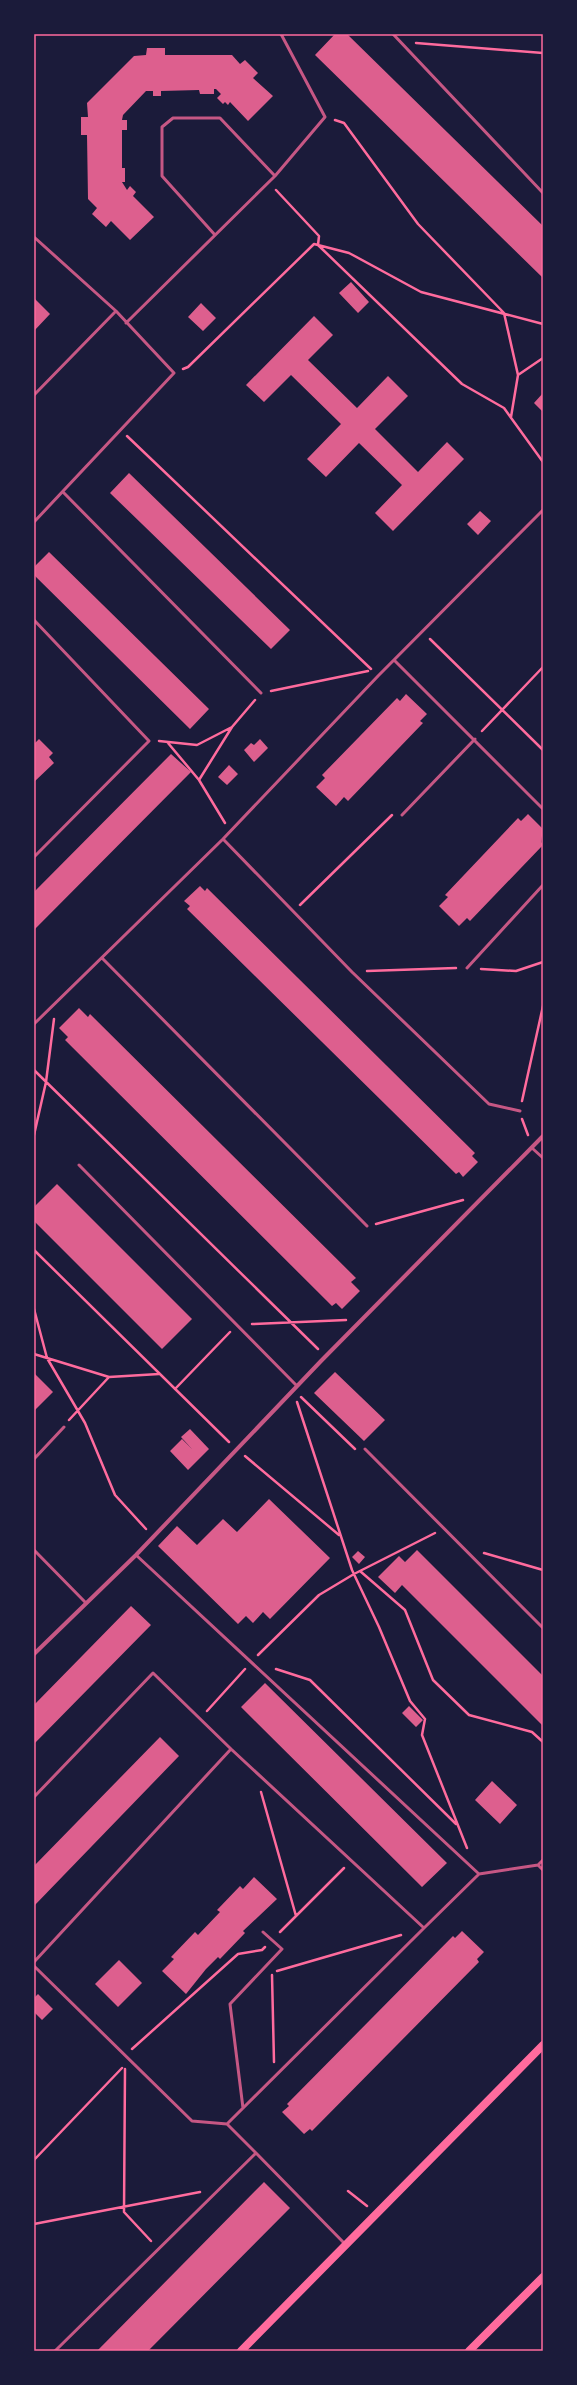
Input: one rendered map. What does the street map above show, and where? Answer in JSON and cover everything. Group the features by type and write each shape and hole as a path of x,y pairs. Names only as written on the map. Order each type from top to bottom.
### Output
{"main road":[{"path":"241,2351 543,2045"},
{"path":"469,2351 543,2277"}],"street":[{"path":"34,1654 85,1602 136,1555 326,1356 543,1136"}],"lane":[{"path":"126,323 275,176 325,117 282,34"},
{"path":"393,34 543,193"},
{"path":"215,235 162,176 162,127 173,118 220,118 275,176"},
{"path":"34,237 116,311 174,373 34,522"},
{"path":"34,395 116,311"},
{"path":"63,492 261,693"},
{"path":"34,1024 223,839 378,676 543,510"},
{"path":"34,620 149,741 34,857"},
{"path":"394,660 543,809"},
{"path":"402,815 474,739"},
{"path":"223,839 352,972 489,1104 520,1111"},
{"path":"467,968 543,885"},
{"path":"102,958 367,1226"},
{"path":"532,1148 543,1158"},
{"path":"79,1165 297,1386"},
{"path":"34,1459 64,1426"},
{"path":"365,1449 543,1628"},
{"path":"34,1550 85,1602"},
{"path":"136,1555 479,1874"},
{"path":"34,1797 153,1673 231,1749 424,1928"},
{"path":"34,1962 231,1749"},
{"path":"227,2124 479,1874 538,1865 543,1860"},
{"path":"538,1865 543,1870"},
{"path":"243,2108 230,2004 282,1949 263,1932"},
{"path":"34,1966 192,2121 227,2124 345,2244"},
{"path":"55,2351 256,2153"}],"path":[{"path":"400,42 543,53"},
{"path":"325,117 344,124 418,224 504,313 518,375 510,417"},
{"path":"268,182 319,236 318,245"},
{"path":"174,373 188,367 314,244 349,253 421,292 543,324"},
{"path":"318,245 462,384 504,408 543,462"},
{"path":"518,375 543,358"},
{"path":"121,430 378,676"},
{"path":"422,632 543,750"},
{"path":"474,739 543,667"},
{"path":"199,780 232,727 261,693 372,670"},
{"path":"149,741 197,745 232,727"},
{"path":"168,742 199,780 230,831"},
{"path":"294,912 393,814 402,815"},
{"path":"352,972 467,968 516,971 543,962"},
{"path":"34,1135 46,1082 57,1002"},
{"path":"532,1148 520,1111 543,1006"},
{"path":"34,1070 326,1356"},
{"path":"367,1226 464,1200"},
{"path":"34,1250 237,1450 341,1536"},
{"path":"34,1308 47,1358 85,1422 115,1495 153,1537"},
{"path":"175,1389 237,1324 292,1323 363,1318"},
{"path":"34,1354 109,1376 160,1374"},
{"path":"64,1426 109,1376"},
{"path":"294,1390 357,1451 365,1449"},
{"path":"294,1390 354,1574 410,1701 425,1720 422,1735 457,1826 470,1853"},
{"path":"200,1719 252,1662 319,1595 354,1574 444,1529"},
{"path":"483,1552 543,1570"},
{"path":"360,1571 405,1610 433,1680 469,1715 532,1732 543,1742"},
{"path":"274,1668 310,1680 457,1826"},
{"path":"256,1772 296,1916"},
{"path":"125,2055 238,1954 262,1950 351,1861"},
{"path":"257,1976 424,1928"},
{"path":"272,1972 275,2077"},
{"path":"34,2160 125,2066 124,2212 158,2249"},
{"path":"34,2224 220,2188"},
{"path":"348,2191 376,2213"}],"building":[{"path":"335,34 347,34 543,226 543,278 315,55"},
{"path":"147,48 165,48 165,55 232,55 240,64 245,60 258,73 253,78 273,96 248,121 230,102 228,105 225,102 223,104 217,98 221,94 216,89 214,89 214,94 200,94 199,90 161,91 161,96 153,96 153,91 146,91 123,115 122,120 127,120 127,130 122,130 122,168 125,168 125,182 122,182 127,190 130,186 136,192 133,196 154,217 130,240 111,221 106,227 92,214 97,208 88,199 87,135 81,135 81,117 88,117 87,103 134,56 146,55"},
{"path":"351,282 369,302 358,313 339,293"},
{"path":"34,298 50,314 34,331"},
{"path":"201,303 216,318 203,331 188,317"},
{"path":"314,316 333,335 308,360 357,408 388,376 408,396 375,429 418,472 447,442 464,459 393,531 375,513 402,485 359,443 326,477 307,459 341,424 291,375 264,402 246,385"},
{"path":"543,393 543,412 534,403"},
{"path":"129,473 290,630 271,649 110,493"},
{"path":"480,511 491,521 478,535 467,524"},
{"path":"49,552 209,709 190,729 34,575 34,567"},
{"path":"406,694 427,714 420,721 423,723 348,801 344,797 336,806 316,787 325,778 322,775 397,698 400,701"},
{"path":"39,739 53,753 49,757 54,763 34,782 34,744"},
{"path":"260,739 268,748 254,762 244,750 251,743 254,745"},
{"path":"171,754 191,772 34,930 34,892"},
{"path":"229,765 238,774 227,785 218,777"},
{"path":"528,814 543,829 541,842 543,845 470,921 467,918 459,926 439,906 448,897 445,895 518,818 521,821"},
{"path":"200,886 205,891 207,888 475,1153 472,1156 478,1162 463,1177 459,1172 456,1174 187,909 190,906 184,901"},
{"path":"79,1008 88,1017 90,1014 356,1278 351,1282 360,1291 342,1309 336,1303 332,1306 65,1040 68,1037 59,1028"},
{"path":"57,1184 192,1319 162,1349 34,1221 34,1207"},
{"path":"335,1372 385,1420 364,1441 314,1393"},
{"path":"34,1373 53,1392 34,1411"},
{"path":"190,1429 209,1449 188,1470 170,1451 182,1439 192,1449 181,1437"},
{"path":"269,1499 330,1558 270,1619 263,1612 253,1623 246,1616 238,1624 158,1546 177,1526 197,1545 223,1519 237,1532"},
{"path":"417,1550 543,1676 543,1726 402,1585 395,1593 378,1577 399,1556 405,1562"},
{"path":"358,1551 365,1557 359,1564 352,1557"},
{"path":"131,1606 151,1625 34,1744 34,1705"},
{"path":"265,1683 447,1863 422,1887 241,1707"},
{"path":"409,1706 423,1720 416,1727 402,1713"},
{"path":"160,1737 179,1756 34,1906 34,1866"},
{"path":"492,1781 517,1805 500,1824 475,1800"},
{"path":"254,1877 277,1899 243,1931 245,1933 220,1959 218,1957 206,1969 186,1994 162,1971 174,1959 171,1957 195,1932 198,1935 220,1912 217,1910 240,1886 243,1889"},
{"path":"462,1931 484,1952 477,1959 479,1962 312,2131 310,2129 304,2134 282,2112 289,2106 287,2104 453,1936 455,1938"},
{"path":"119,1960 142,1983 118,2007 95,1984"},
{"path":"38,1994 53,2009 42,2020 34,2012 34,1998"},
{"path":"264,2182 290,2208 148,2351 97,2351"}]}
